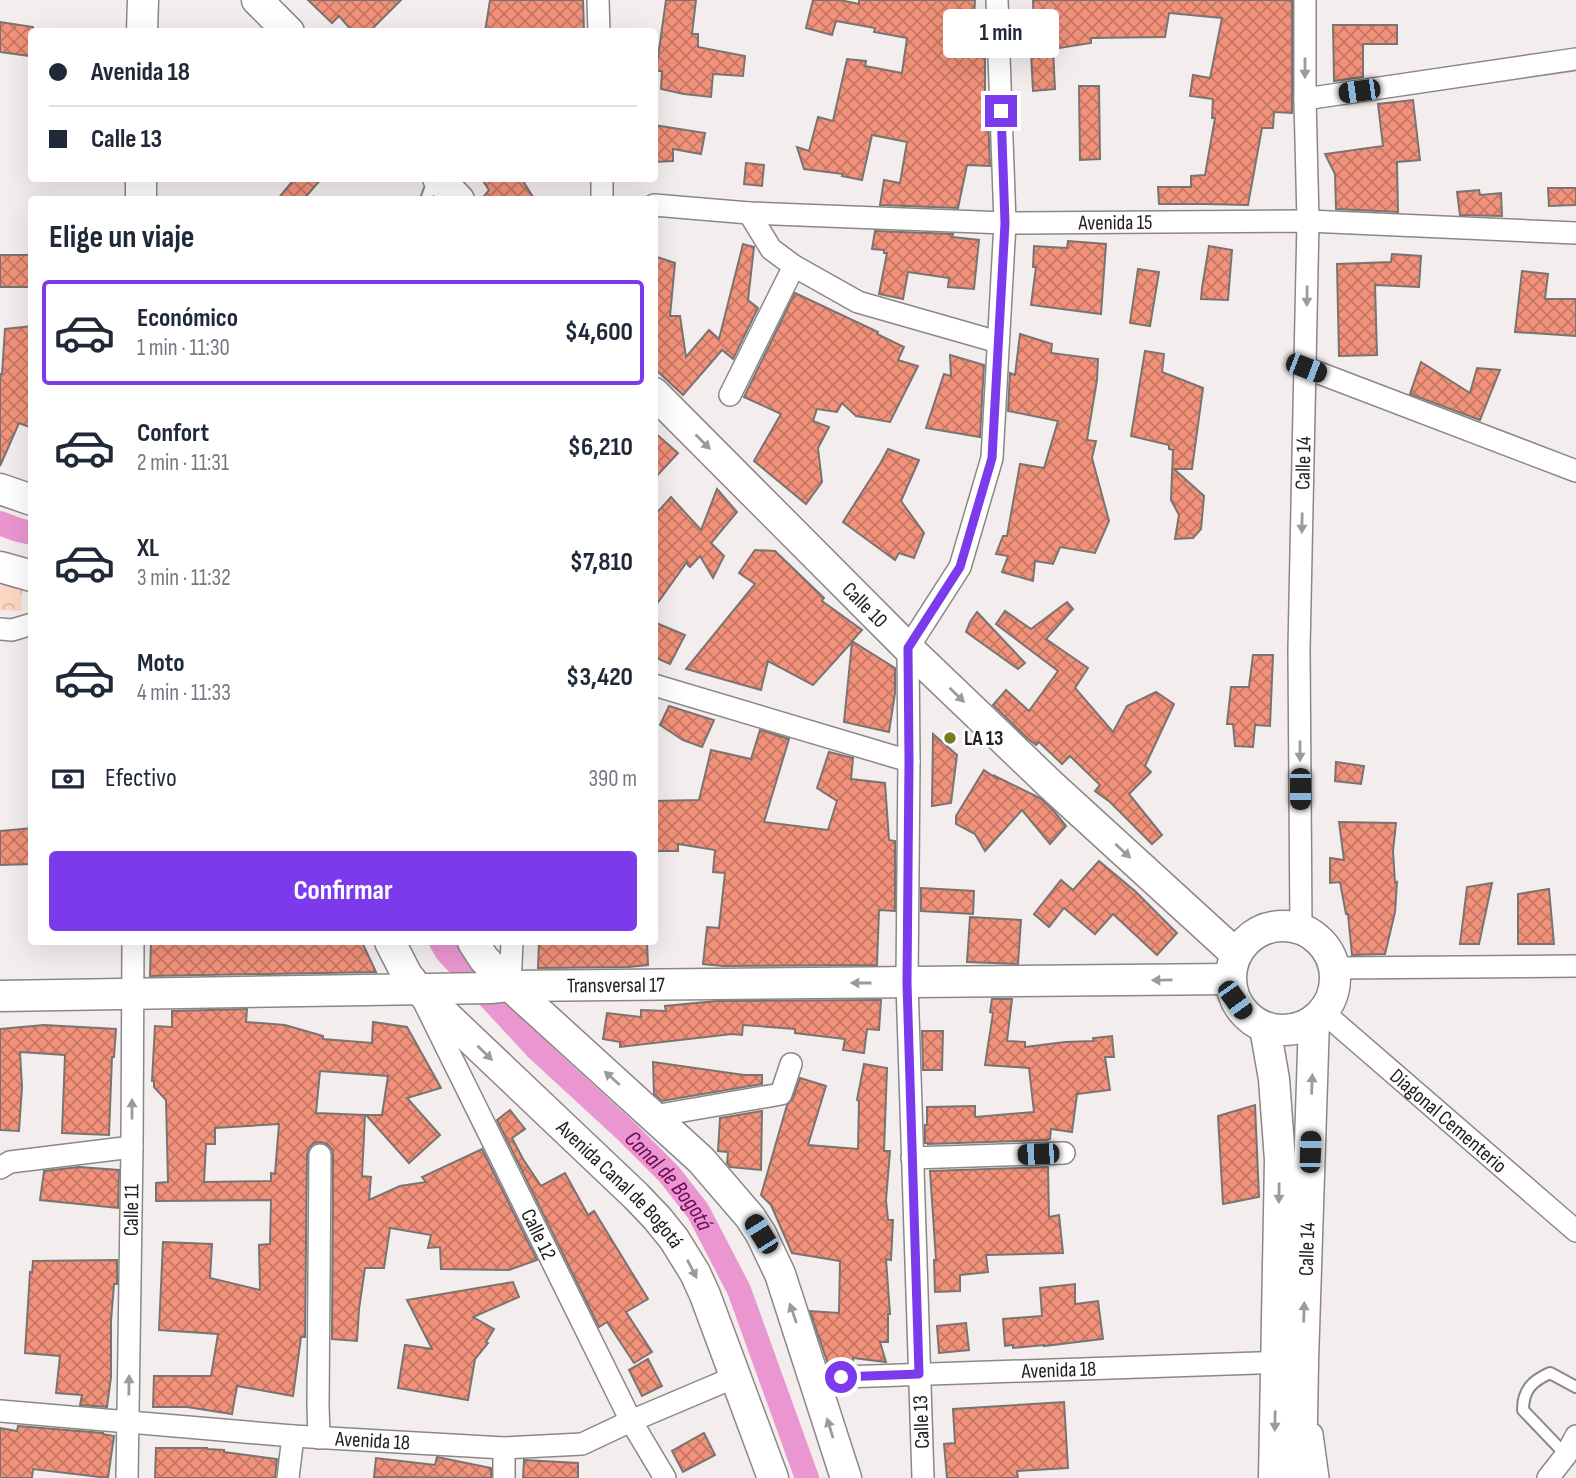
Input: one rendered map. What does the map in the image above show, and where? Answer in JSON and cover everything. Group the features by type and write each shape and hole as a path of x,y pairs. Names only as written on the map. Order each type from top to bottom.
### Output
{"main road":[{"path":"142,0 142,28"},
{"path":"257,0 285,28"},
{"path":"440,182 455,196"},
{"name":"Calle 10","path":"658,397 908,648 1051,785 1233,967"},
{"path":"0,489 28,499"},
{"path":"0,567 28,575"},
{"path":"1282,926 1301,929 1312,935 1330,955 1335,984 1331,999 1318,1016 1298,1028 1282,1031 1265,1028 1247,1017 1235,1000 1233,967 1247,940 1263,929 1282,926"},
{"name":"Avenida Canal de Bogotá","path":"392,945 407,975 657,1218 687,1257 705,1295 773,1478"},
{"path":"474,945 500,987 654,1116 701,1160 750,1217 780,1274 846,1478"},
{"name":"Transversal 17","path":"0,996 907,983 1233,967"},
{"name":"Calle 14","path":"1274,1478 1289,1362 1318,1016"},
{"name":"Calle 14","path":"1265,1028 1274,1079 1289,1362 1301,1478"}],"street":[{"path":"598,0 599,28"},
{"path":"908,648 960,567 992,458 1005,223 997,0"},
{"name":"Calle 14","path":"1301,929 1299,649 1308,221 1306,0"},
{"path":"1305,99 1576,58"},
{"name":"Avenida 15","path":"658,205 750,213 1005,223 1308,221 1576,233"},
{"path":"750,213 771,249 794,266 858,302 998,342"},
{"path":"730,395 794,266"},
{"path":"1306,368 1576,471"},
{"path":"0,629 12,630 28,625"},
{"name":"Calle 13","path":"908,648 907,983 923,1478"},
{"path":"658,686 909,761"},
{"name":"Calle 11","path":"127,1478 133,945"},
{"path":"500,987 511,945"},
{"path":"1334,968 1576,966"},
{"name":"Calle 12","path":"423,988 631,1421 665,1478"},
{"name":"Diagonal Cementerio","path":"1318,1016 1576,1231"},
{"path":"654,1116 781,1094 791,1064"},
{"path":"0,1168 10,1162 132,1147"},
{"path":"912,1158 1064,1153"},
{"path":"319,1438 320,1155"},
{"path":"1289,1362 1318,1478"},
{"name":"Avenida 18","path":"814,1378 1289,1362"},
{"name":"Avenida 18","path":"0,1411 319,1438 504,1448 582,1444 735,1377"},
{"path":"288,1478 293,1436"},
{"path":"1548,1478 1571,1446"},
{"path":"504,1448 504,1478"}],"lane":[{"path":"1571,1446 1523,1410 1523,1399 1535,1380 1550,1373 1576,1387"}],"green space":[{"path":"5,580 23,587 21,611 0,610 0,587"}],"building":[{"path":"308,0 401,0 373,28 350,28 339,16 332,23"},
{"path":"490,0 583,0 584,28 486,28"},
{"path":"666,0 696,0 692,34 698,34 698,47 745,56 743,76 713,74 711,97 661,89 662,71 658,71"},
{"path":"813,0 840,0 859,4 859,0 975,0 973,33 983,34 985,41 985,118 988,118 990,166 967,165 958,208 880,205 884,180 900,183 907,142 872,135 862,180 842,176 843,174 804,169 797,147 809,151 818,117 833,121 847,59 866,61 865,66 902,73 907,38 874,32 875,28 836,21 832,35 806,28"},
{"path":"1033,0 1292,0 1292,113 1274,112 1273,128 1262,128 1248,205 1159,204 1158,187 1191,187 1191,176 1205,175 1215,118 1212,118 1213,99 1190,96 1193,75 1210,78 1222,18 1169,13 1165,37 1091,38 1091,43 1053,49 1055,89 1033,91 1027,32 1034,31"},
{"path":"0,22 33,27 28,28 28,56 0,52"},
{"path":"1333,25 1397,25 1397,44 1363,44 1363,77 1334,81"},
{"path":"1079,86 1099,86 1100,159 1080,160"},
{"path":"1413,100 1420,160 1397,162 1398,212 1336,209 1335,174 1325,154 1383,146 1378,104"},
{"path":"658,126 705,133 701,154 673,149 673,161 658,162"},
{"path":"746,163 764,165 762,186 744,184"},
{"path":"292,182 319,182 306,196 280,196"},
{"path":"484,182 524,182 532,196 484,196 489,190"},
{"path":"1548,188 1576,188 1576,205 1549,206"},
{"path":"1479,190 1480,195 1501,193 1502,216 1460,215 1457,192"},
{"path":"875,231 953,234 952,237 979,240 974,289 948,287 949,278 908,272 903,299 879,294 887,253 884,253 884,250 872,249"},
{"path":"1068,241 1106,244 1101,314 1031,305 1036,267 1033,267 1034,246 1067,248"},
{"path":"743,244 754,247 748,300 758,308 733,359 722,350 683,395 658,372 658,257 675,263 670,316 680,316 686,357 709,330 719,339"},
{"path":"1209,246 1232,250 1228,300 1201,299"},
{"path":"1392,254 1421,256 1419,287 1375,285 1377,355 1339,356 1337,264 1391,262"},
{"path":"0,255 28,255 28,287 0,287"},
{"path":"1138,269 1159,272 1150,326 1130,323"},
{"path":"1522,271 1548,274 1545,299 1576,299 1576,336 1515,332"},
{"path":"795,293 904,347 898,360 918,366 890,422 856,416 842,403 837,412 817,409 813,421 829,427 818,448 822,482 806,504 754,461 781,414 744,397"},
{"path":"28,326 28,426 19,423 0,466 0,374 5,329"},
{"path":"1020,334 1052,344 1051,353 1098,359 1087,440 1096,441 1092,458 1109,521 1095,553 1060,547 1053,564 1035,561 1033,581 1002,572 1008,556 996,554 1003,536 1007,536 1020,464 1044,468 1058,421 1008,411 1010,373 1015,375"},
{"path":"1145,351 1164,354 1162,372 1203,388 1192,469 1174,469 1204,496 1201,529 1193,538 1175,539 1179,515 1171,500 1173,450 1169,449 1169,445 1131,436"},
{"path":"950,355 984,365 980,437 926,428 944,374 951,376"},
{"path":"1421,362 1470,393 1477,368 1500,370 1480,420 1410,394"},
{"path":"658,436 678,453 658,475"},
{"path":"888,449 919,460 901,501 924,533 914,558 899,553 895,560 843,522"},
{"path":"717,489 737,512 711,543 724,556 713,578 700,556 690,567 687,562 658,602 658,512 671,497 701,530"},
{"path":"755,550 775,551 824,598 822,601 862,630 852,641 895,668 895,693 889,732 844,722 852,642 813,685 768,661 761,690 686,669 755,584 739,573"},
{"path":"1067,602 1073,609 1046,639 1088,668 1075,688 1113,732 1127,706 1156,692 1174,704 1145,766 1151,772 1129,794 1162,835 1152,844 1110,802 1095,791 1100,785 1070,756 1062,764 1039,742 1036,745 1027,738 993,705 1006,690 1029,711 1058,671 996,624 1005,611 1031,629"},
{"path":"977,612 1025,663 1018,669 966,632"},
{"path":"658,624 685,635 670,664 658,659"},
{"path":"1253,655 1273,655 1270,726 1255,725 1253,747 1235,746 1233,724 1227,724 1231,687 1249,687"},
{"path":"669,706 714,720 702,747 683,740 660,725"},
{"path":"760,730 789,739 764,822 828,830 837,801 817,788 829,752 853,758 851,779 885,783 889,840 895,841 895,911 879,910 877,965 703,964 707,927 719,928 725,873 713,872 715,850 678,844 678,851 658,851 658,801 699,800 711,750 751,759"},
{"path":"933,734 957,755 951,803 932,806"},
{"path":"1336,762 1364,766 1361,784 1335,781"},
{"path":"984,770 1040,798 1066,826 1050,844 1022,810 985,851 975,834 956,824 956,816"},
{"path":"1339,822 1396,823 1393,851 1395,883 1397,882 1395,912 1385,954 1352,955 1348,914 1340,882 1330,883 1330,858 1344,860"},
{"path":"28,828 28,864 0,865 0,831"},
{"path":"1099,861 1135,891 1177,933 1157,955 1113,914 1095,934 1064,908 1049,927 1034,914 1061,880 1073,890"},
{"path":"1492,883 1479,944 1460,944 1467,887"},
{"path":"921,888 974,891 973,914 921,911"},
{"path":"1549,889 1554,944 1518,944 1518,894"},
{"path":"970,917 1021,920 1018,964 967,962"},
{"path":"151,945 363,945 376,972 150,976"},
{"path":"539,945 647,945 648,965 538,968"},
{"path":"992,999 1012,999 1007,1041 1025,1042 1025,1047 1094,1041 1093,1038 1112,1036 1114,1057 1105,1057 1110,1090 1077,1094 1072,1132 1051,1129 1050,1139 1047,1140 925,1143 927,1107 975,1106 975,1117 1034,1112 1029,1068 985,1065 993,1013 990,1012"},
{"path":"881,1000 879,1030 867,1029 864,1053 843,1050 845,1039 795,1033 795,1029 743,1025 742,1035 620,1047 620,1042 603,1039 607,1013 641,1017 641,1010 666,1011 665,1006 717,1001"},
{"path":"247,1009 246,1022 285,1025 323,1036 323,1039 372,1043 373,1022 407,1027 441,1088 407,1098 440,1135 409,1163 366,1115 382,1115 388,1076 320,1071 316,1113 365,1115 362,1176 371,1177 369,1200 400,1186 426,1182 422,1177 482,1149 537,1260 509,1270 441,1269 440,1247 428,1248 431,1235 390,1228 384,1268 365,1268 357,1341 332,1339 333,1155 327,1144 314,1143 307,1155 305,1337 301,1337 293,1396 237,1386 232,1414 187,1407 153,1407 154,1376 211,1376 218,1334 159,1330 163,1242 212,1244 210,1278 260,1290 259,1245 270,1244 271,1200 156,1201 156,1183 168,1182 166,1100 152,1081 155,1026 172,1027 172,1011","holes":["279,1124 275,1174 271,1173 271,1181 204,1182 206,1144 215,1144 215,1128"]},
{"path":"44,1025 116,1029 112,1057 109,1135 62,1133 65,1055 20,1052 22,1087 19,1131 0,1130 0,1029"},
{"path":"922,1031 943,1031 942,1070 923,1070"},
{"path":"653,1062 744,1075 762,1075 762,1084 662,1101 654,1094"},
{"path":"864,1064 887,1068 884,1151 890,1151 886,1200 888,1220 893,1220 891,1260 886,1259 890,1314 888,1342 880,1342 886,1362 853,1358 853,1364 828,1364 810,1311 839,1313 840,1261 792,1253 771,1205 761,1195 787,1105 793,1098 800,1078 826,1086 808,1145 858,1149 857,1100"},
{"path":"1255,1105 1259,1197 1223,1204 1218,1116"},
{"path":"510,1110 525,1129 512,1138 541,1186 565,1173 588,1215 594,1211 648,1299 626,1312 652,1352 634,1363 607,1322 599,1327 497,1120"},
{"path":"762,1111 761,1170 730,1167 727,1163 728,1152 718,1151 720,1118"},
{"path":"79,1167 119,1170 118,1208 40,1200 44,1171"},
{"path":"1048,1167 1049,1217 1059,1215 1063,1253 986,1255 988,1272 960,1275 960,1291 935,1292 936,1260 930,1171"},
{"path":"117,1260 107,1407 80,1405 82,1395 56,1393 60,1356 25,1353 30,1272 32,1273 33,1261"},
{"path":"513,1282 519,1297 473,1317 494,1329 486,1342 488,1343 475,1359 468,1400 398,1388 405,1345 432,1349 407,1300"},
{"path":"1075,1284 1075,1304 1098,1301 1103,1339 1044,1346 1005,1346 1003,1319 1042,1316 1040,1288"},
{"path":"966,1323 969,1350 939,1353 937,1326"},
{"path":"648,1359 662,1386 642,1396 629,1370"},
{"path":"1064,1402 1068,1468 1017,1471 1018,1478 947,1478 944,1444 955,1443 953,1409"},
{"path":"18,1426 114,1436 108,1478 33,1469 32,1478 0,1478 0,1428 17,1431"},
{"path":"704,1433 715,1455 683,1472 672,1451"},
{"path":"156,1448 207,1448 277,1459 275,1478 155,1478"},
{"path":"437,1457 491,1468 491,1478 374,1477 376,1458 435,1465"},
{"path":"524,1460 578,1463 578,1478 523,1478"}],"waterway":[{"name":"Canal de Bogotá","path":"0,523 28,532"},
{"name":"Canal de Bogotá","path":"443,945 538,1050 669,1174 698,1211 739,1290 807,1478"}],"place":[{"name":"LA 13","path":"950,738"}],"route":[{"path":"841,1377 919,1374 907,983 908,648 960,567 992,458 1005,223 1001,111"}]}
